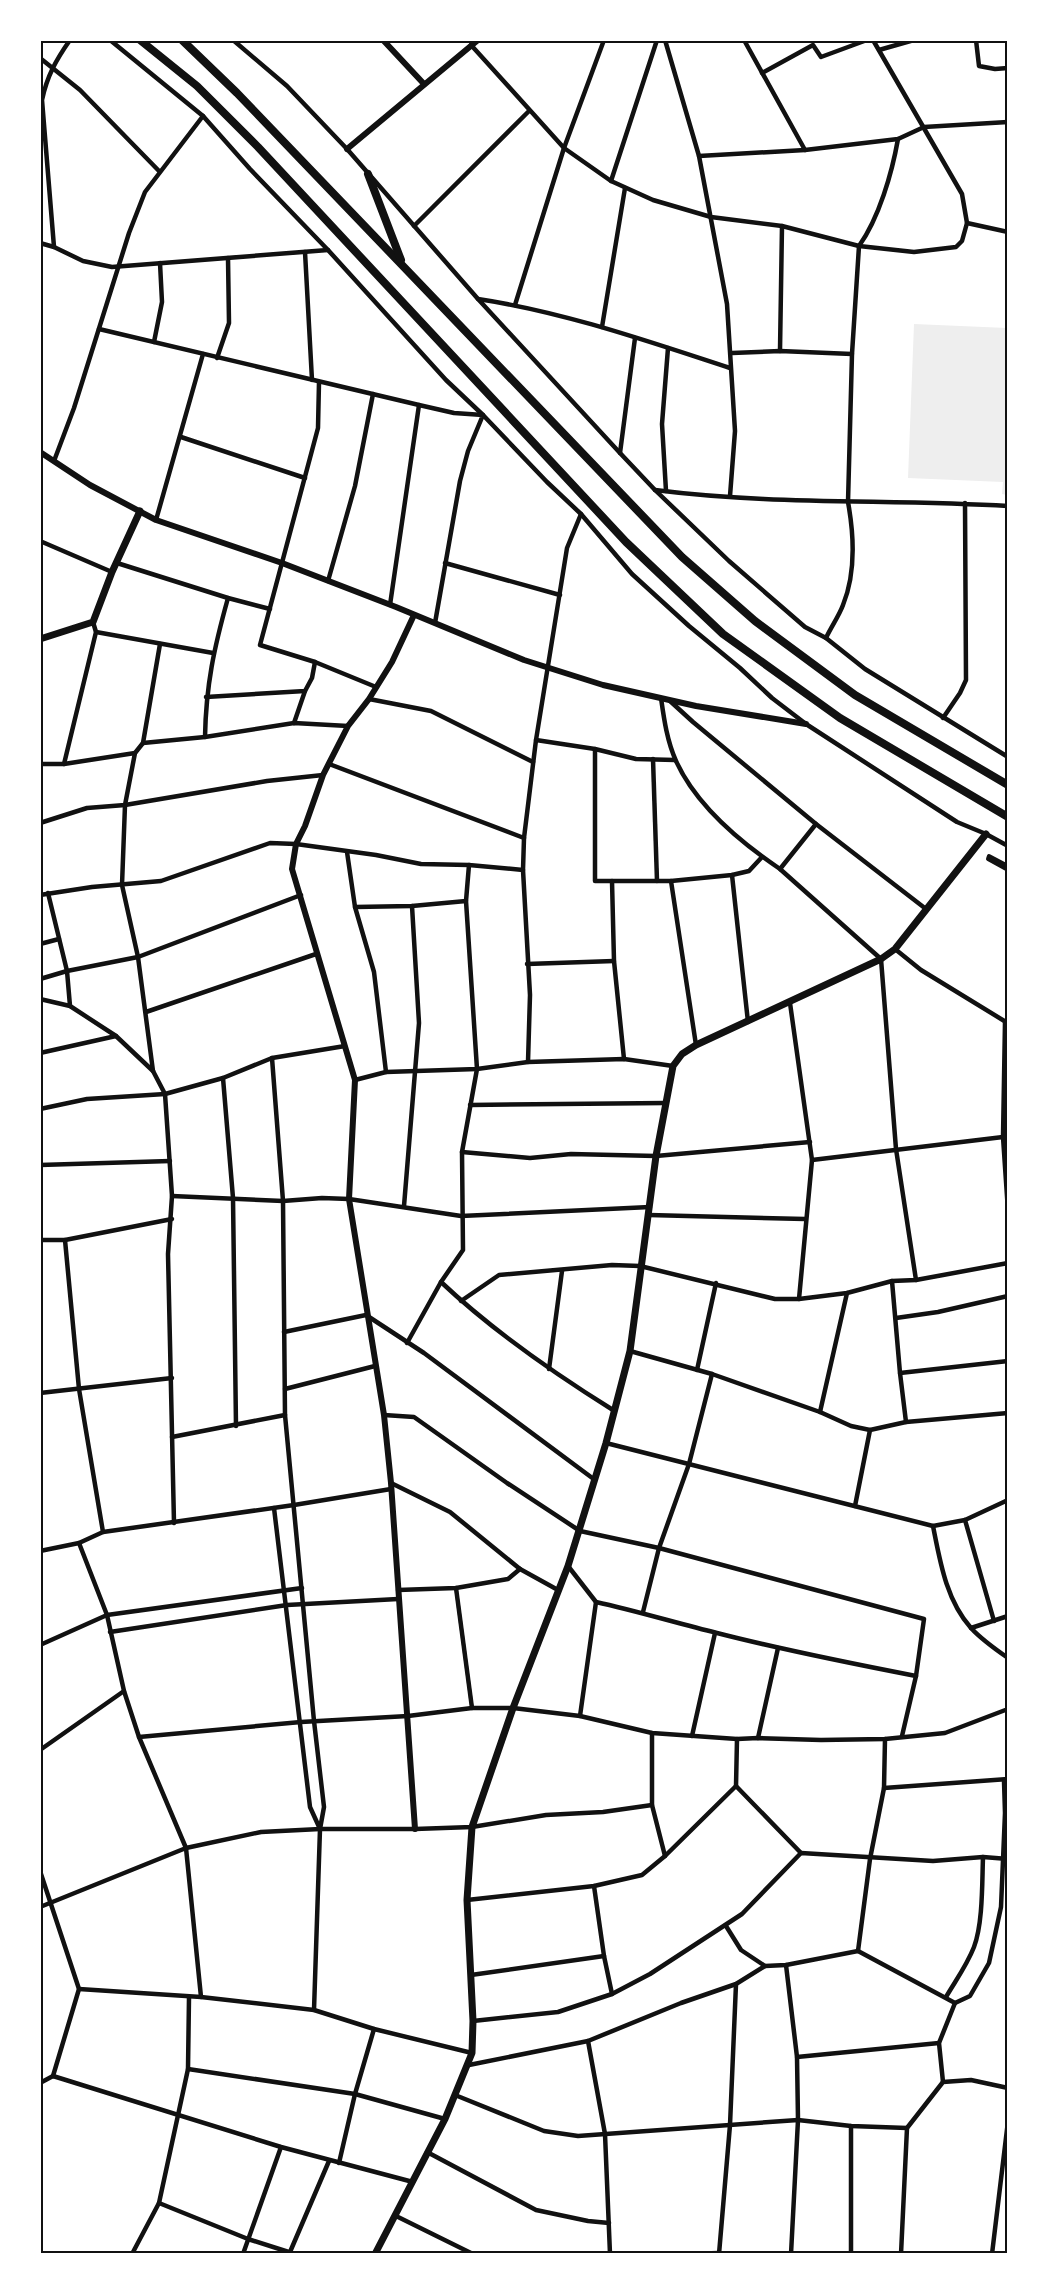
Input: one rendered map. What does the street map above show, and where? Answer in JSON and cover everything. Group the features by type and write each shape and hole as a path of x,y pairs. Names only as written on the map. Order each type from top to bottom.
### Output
{"main road":[{"path":"140,40 197,86 258,147 626,542 723,634 840,718 1008,817"},
{"path":"182,40 237,93 403,264 682,557 755,621 855,695 1008,785"},
{"path":"368,174 403,264"},
{"path":"41,639 93,622 112,572 140,512"},
{"path":"375,2253 414,2182 469,2065 472,2053 473,2021 467,1900 472,1827 513,1708 568,1566 606,1443 630,1351 656,1156 674,1066 682,1054 696,1046 881,959 896,949 986,834"}],"street":[{"path":"54,247 42,100 52,67 70,40"},
{"path":"110,40 204,116 250,169 328,250 446,380 580,514 632,574 689,626 741,668 772,698 806,724 957,822 1008,846"},
{"path":"233,40 286,86 347,149 478,299 620,453 729,561 805,627 826,638 865,669 1008,757"},
{"path":"383,40 424,84"},
{"path":"347,149 478,40"},
{"path":"515,305 564,148 604,40"},
{"path":"611,181 657,40"},
{"path":"664,40 699,156 727,304 732,353 730,368 735,431 730,496"},
{"path":"744,40 806,150"},
{"path":"762,73 813,45 821,57 867,40"},
{"path":"471,45 564,148 611,181 653,200 711,217 782,226 859,246 914,252 956,247 962,241 967,223 962,194 873,40"},
{"path":"879,50 914,40"},
{"path":"976,40 979,66 994,69 1008,68"},
{"path":"40,58 80,90 159,171"},
{"path":"414,226 529,111"},
{"path":"54,461 74,408 129,233 145,192 159,171 204,116"},
{"path":"699,156 806,150 898,139 924,127 1008,122"},
{"path":"826,638 843,604 851,573 852,523 849,502 852,354 859,246 869,232 894,160 898,139"},
{"path":"602,327 625,188"},
{"path":"967,223 1008,232"},
{"path":"780,351 782,226"},
{"path":"40,243 54,247 82,261 119,266 328,250"},
{"path":"305,252 312,380"},
{"path":"217,358 230,323 228,258"},
{"path":"154,342 162,302 160,263"},
{"path":"478,299 515,305 602,327 730,368"},
{"path":"99,329 454,413 483,415"},
{"path":"620,453 635,338"},
{"path":"666,491 662,424 668,348"},
{"path":"732,353 780,351 852,354"},
{"path":"156,520 203,354"},
{"path":"319,382 318,428 260,645 315,662 376,687"},
{"path":"328,581 355,486 374,394"},
{"path":"390,605 419,405"},
{"path":"435,623 465,461 483,415"},
{"path":"181,437 305,478"},
{"path":"40,452 90,485 156,520 282,563 524,660 603,685 670,700 806,724"},
{"path":"655,490 788,501 965,503 1008,506"},
{"path":"943,718 966,680 965,503"},
{"path":"528,1062 530,995 523,870 524,838 536,740 567,548 580,514"},
{"path":"40,541 112,572"},
{"path":"117,563 270,609"},
{"path":"445,563 560,595"},
{"path":"205,737 206,697 213,653 228,598"},
{"path":"414,615 392,662 369,699 348,726 328,764 296,844 292,869 356,1080 349,1199 384,1415 415,1829"},
{"path":"64,764 96,632 93,622"},
{"path":"96,632 213,653"},
{"path":"153,1071 138,957 122,885 125,805 135,753 142,743 159,644"},
{"path":"294,723 304,691 312,678 315,662"},
{"path":"206,697 304,691"},
{"path":"661,698 666,731 675,760 693,792 762,857 780,869 881,959 896,1149 916,1280"},
{"path":"369,699 431,711 533,762"},
{"path":"670,700 816,824 926,909"},
{"path":"142,743 205,737 294,723 348,726"},
{"path":"536,740 595,749 636,759 675,760"},
{"path":"595,749 595,881 671,881 732,875 749,871 762,857"},
{"path":"40,764 64,764 135,753"},
{"path":"653,759 657,881"},
{"path":"328,764 524,838"},
{"path":"40,823 87,808 125,805 267,781 323,775"},
{"path":"780,869 816,824"},
{"path":"40,895 48,892 161,881 270,843 296,844 421,864 469,865 523,870"},
{"path":"347,852 355,908 374,972 386,1072"},
{"path":"407,1343 441,1282 463,1250 462,1152 477,1069 466,901 469,865"},
{"path":"732,875 748,1022"},
{"path":"612,881 614,961 624,1059"},
{"path":"671,881 696,1046"},
{"path":"48,892 67,971 70,1006"},
{"path":"40,979 67,971 138,957 301,895"},
{"path":"355,908 466,901"},
{"path":"404,1206 419,1023 412,906"},
{"path":"40,944 59,939"},
{"path":"896,949 921,970 1006,1023 1003,1137 1008,1211"},
{"path":"146,1012 316,954"},
{"path":"527,963 614,961"},
{"path":"40,999 70,1006 116,1036 153,1071 165,1094 172,1196 168,1254 174,1523"},
{"path":"790,1003 812,1160 799,1299"},
{"path":"40,1053 116,1036"},
{"path":"40,1109 87,1099 165,1094 223,1078 272,1058 345,1046"},
{"path":"272,1058 283,1201 285,1415 324,1807 320,1829 314,2010"},
{"path":"356,1080 386,1072 477,1069 528,1062 624,1059 674,1066"},
{"path":"223,1078 233,1198 236,1426"},
{"path":"470,1105 666,1103"},
{"path":"812,1160 1003,1137"},
{"path":"462,1152 530,1158 571,1154 656,1156 810,1142"},
{"path":"40,1165 170,1161"},
{"path":"172,1196 283,1201 322,1198 349,1199 461,1216 649,1211 805,1219"},
{"path":"40,1240 65,1239 172,1219"},
{"path":"65,1239 79,1389 103,1532"},
{"path":"461,1301 499,1275 612,1265 640,1266 775,1299 799,1299 847,1293 892,1281 916,1280 1008,1263"},
{"path":"549,1369 562,1271"},
{"path":"892,1281 906,1422"},
{"path":"441,1282 461,1301 549,1369 613,1410"},
{"path":"697,1370 716,1283"},
{"path":"820,1412 847,1293"},
{"path":"896,1318 938,1312 1008,1296"},
{"path":"284,1332 366,1315 595,1480"},
{"path":"630,1351 712,1374 820,1412 851,1426 870,1430 906,1422 1008,1413"},
{"path":"900,1373 1008,1361"},
{"path":"285,1389 375,1366"},
{"path":"643,1612 658,1548 689,1464 712,1374"},
{"path":"40,1393 172,1378"},
{"path":"172,1437 285,1415"},
{"path":"384,1415 414,1417 580,1531 658,1548 924,1619 916,1676 902,1736"},
{"path":"855,1506 870,1430"},
{"path":"606,1443 933,1526 965,1520 1008,1500"},
{"path":"40,1551 79,1543 103,1532 294,1505 391,1486 450,1512 520,1569 558,1590"},
{"path":"274,1508 310,1807 320,1829"},
{"path":"965,1520 994,1621"},
{"path":"933,1526 942,1574 957,1610 971,1628 1008,1658"},
{"path":"79,1543 107,1615 124,1691 140,1737 186,1848 201,1997"},
{"path":"568,1566 596,1602 643,1612 778,1648 916,1676"},
{"path":"398,1590 456,1588 508,1579 520,1569"},
{"path":"40,1645 107,1615 302,1588"},
{"path":"456,1588 472,1708"},
{"path":"110,1632 287,1605 398,1599"},
{"path":"580,1716 596,1602"},
{"path":"971,1628 1008,1616"},
{"path":"692,1736 715,1633"},
{"path":"758,1738 778,1648"},
{"path":"40,1750 124,1691"},
{"path":"140,1737 301,1722 408,1716 472,1708 513,1708 580,1716 652,1733 737,1739 885,1739 945,1733 1008,1709"},
{"path":"652,1733 652,1805 665,1856"},
{"path":"467,1900 594,1886 642,1875 665,1856 736,1786 737,1739"},
{"path":"858,1951 870,1858 884,1788 885,1739"},
{"path":"884,1788 1006,1780 1005,1859 1001,1907 989,1963 970,1996 955,2003 939,2043 943,2082 907,2128 901,2253"},
{"path":"736,1786 801,1853 933,1861 984,1857 1005,1859"},
{"path":"40,1907 186,1848 261,1832 472,1827 546,1815 603,1812 652,1805"},
{"path":"473,2021 558,2012 612,1994 651,1974 726,1926 742,1914 801,1853"},
{"path":"946,1997 975,1945 984,1857"},
{"path":"40,1871 80,1989 53,2076 40,2083"},
{"path":"594,1886 612,1994"},
{"path":"726,1926 741,1950 765,1966"},
{"path":"469,2065 588,2041 681,2003 736,1984 765,1966 786,1965 858,1951 955,2003"},
{"path":"471,1975 604,1956"},
{"path":"786,1965 797,2057 798,2120 791,2253"},
{"path":"689,2253 719,2253 730,2125 736,1984"},
{"path":"80,1989 201,1997 314,2010 374,2029 472,2053"},
{"path":"132,2253 159,2203 188,2069 189,1997"},
{"path":"339,2163 355,2094 374,2029"},
{"path":"588,2041 605,2134 610,2253"},
{"path":"797,2057 939,2043"},
{"path":"188,2069 355,2094 445,2119"},
{"path":"53,2076 281,2147 414,2182"},
{"path":"943,2082 971,2080 1008,2088"},
{"path":"455,2096 544,2131 578,2136 798,2120 851,2126 907,2128"},
{"path":"992,2253 1006,2155 1008,2121"},
{"path":"851,2126 851,2253"},
{"path":"243,2253 281,2147"},
{"path":"427,2152 536,2210 609,2223"},
{"path":"159,2203 248,2239 293,2253 330,2161"},
{"path":"396,2216 472,2253"}],"shaded area":[{"path":"914,324 1007,328 1007,495 1002,494 1003,482 908,478"}]}
